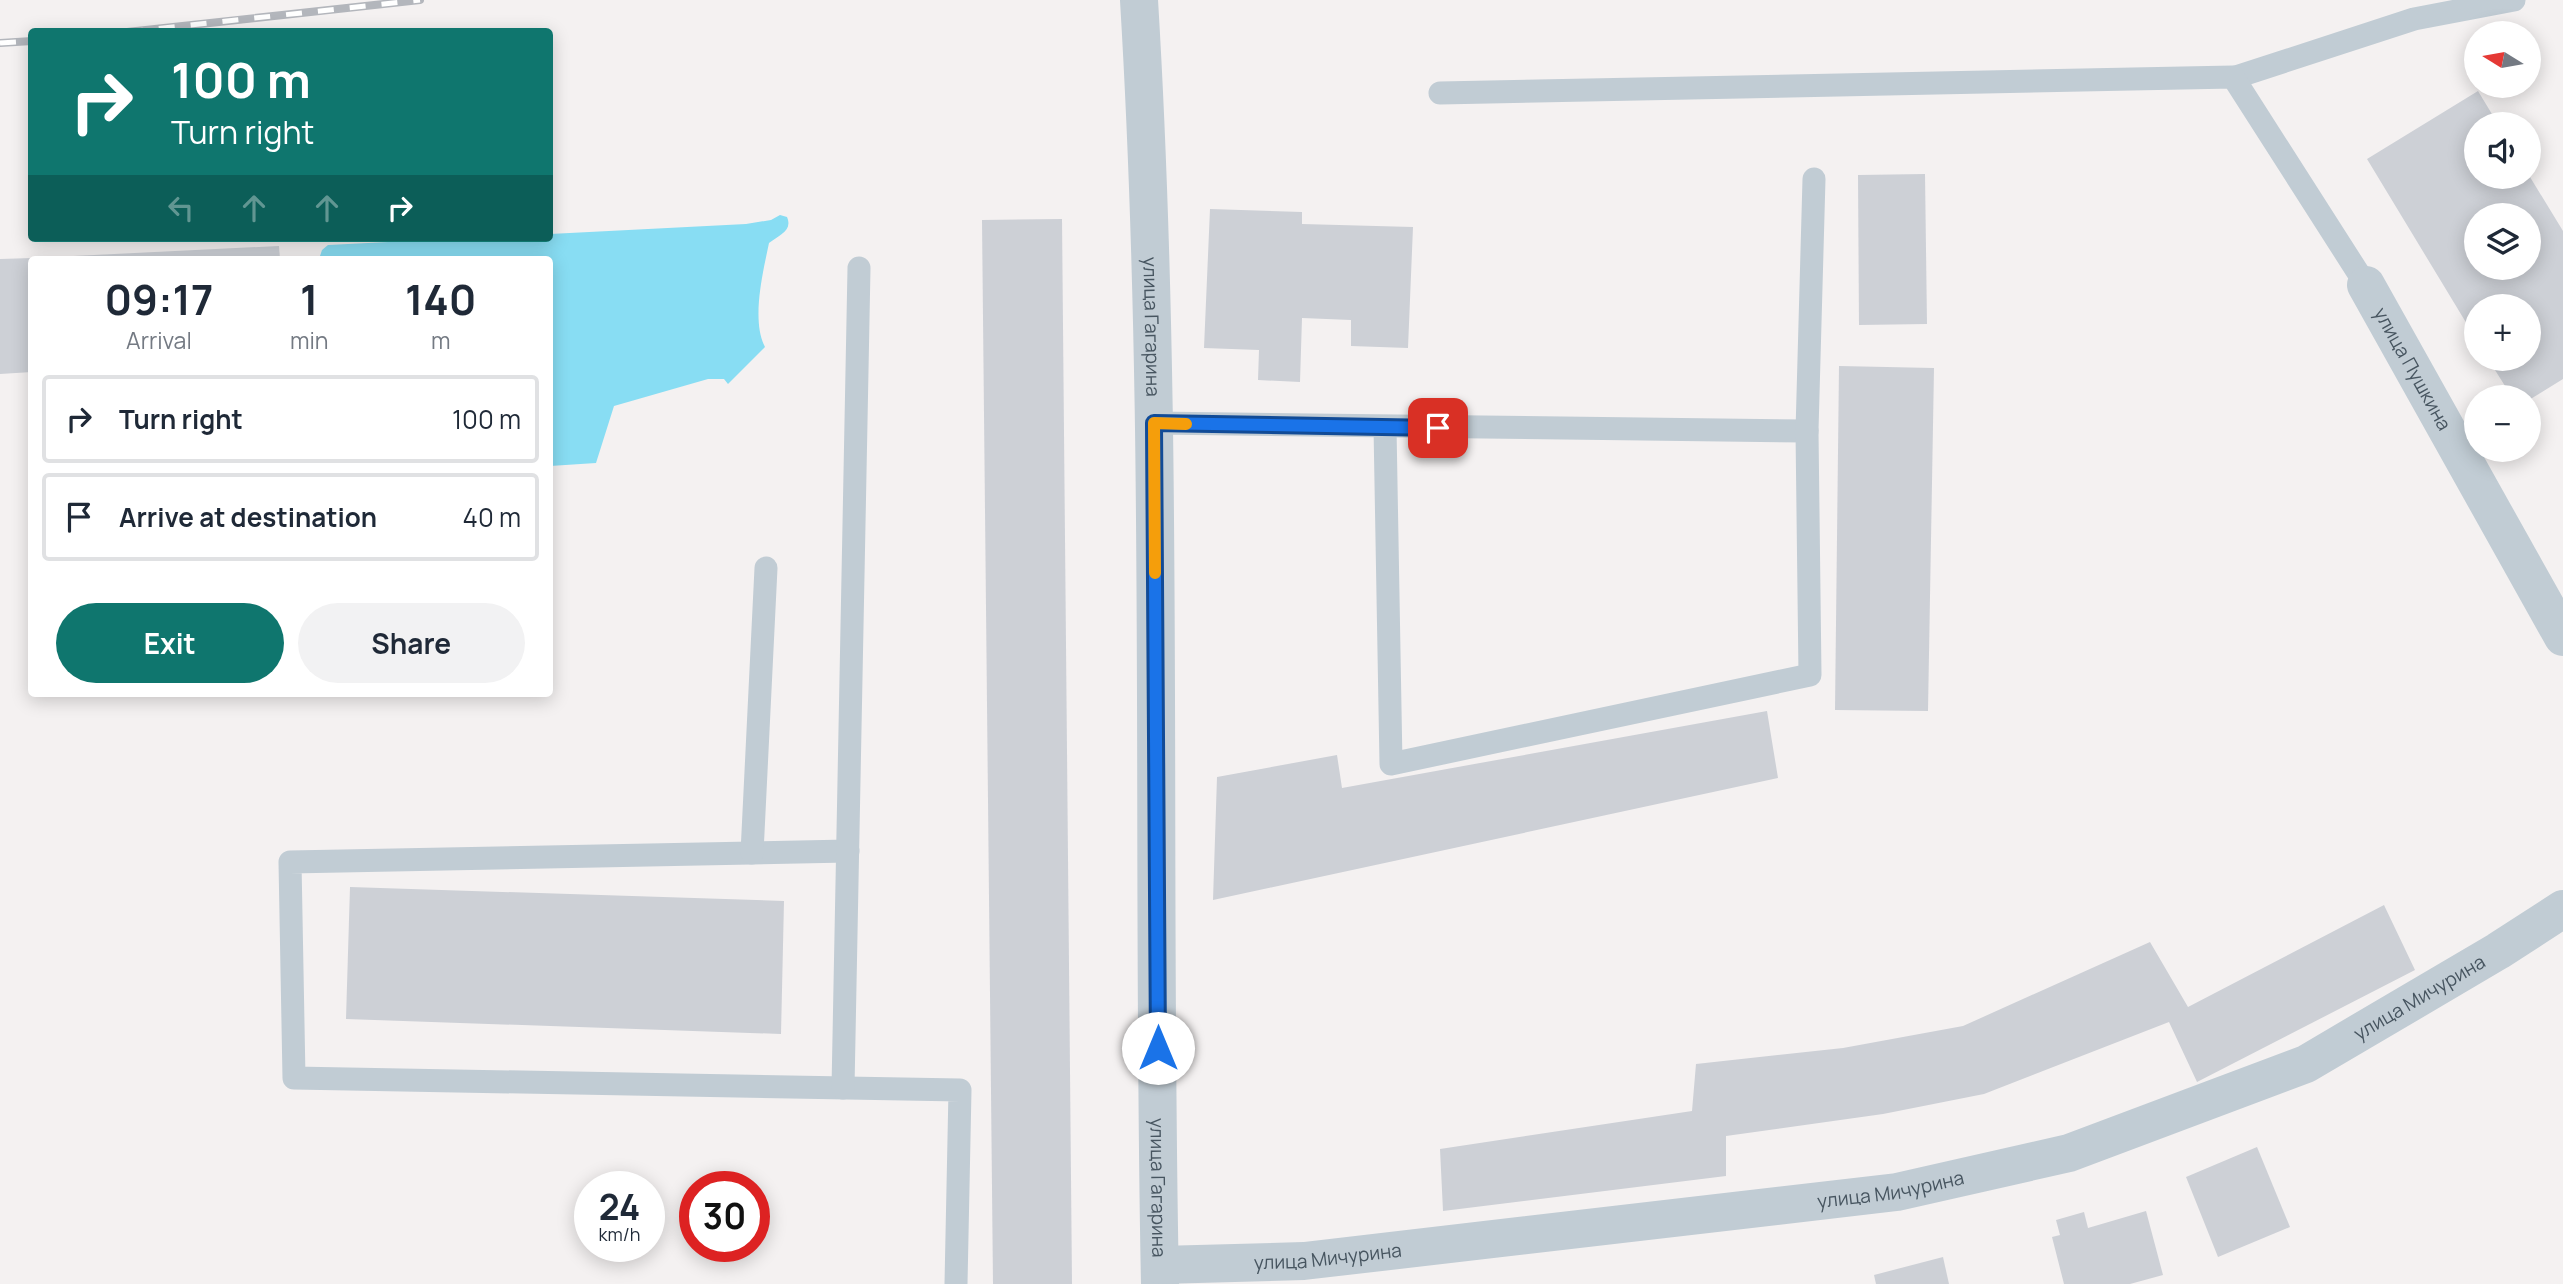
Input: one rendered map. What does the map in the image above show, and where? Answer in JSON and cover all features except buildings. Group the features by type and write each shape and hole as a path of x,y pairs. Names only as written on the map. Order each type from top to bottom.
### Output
{"street":[{"name":"улица Гагарина","path":"1139,0 1154,423 1160,1275"},
{"name":"улица Пушкина","path":"2366,285 2563,637"},
{"name":"улица Мичурина","path":"1160,1275 1304,1261 1897,1192 2068,1153 2306,1064 2498,951 2563,909"}],"lane":[{"path":"1440,93 2233,78 2414,19 2514,0"},
{"path":"2233,78 2366,285"},
{"path":"1385,427 1391,764 1810,675 1807,431 1814,179"},
{"path":"843,1088 859,268"},
{"path":"1154,423 1807,431"},
{"path":"751,853 766,568"},
{"path":"848,851 290,862 294,1078 960,1090 956,1284"}],"water":[{"path":"780,215 787,217 788,226 769,243 764,268 759,323 765,347 728,384 724,379 708,379 614,406 596,463 553,466 553,256 320,256 328,245 388,242 553,242 553,234 746,224 771,220"}],"railway":[{"path":"164,28 420,0"},
{"path":"0,43 28,41"}],"slow traffic":[{"path":"1155,573 1154,423 1186,424"}],"route":[{"path":"1158,1048 1154,423 1438,428"}]}
